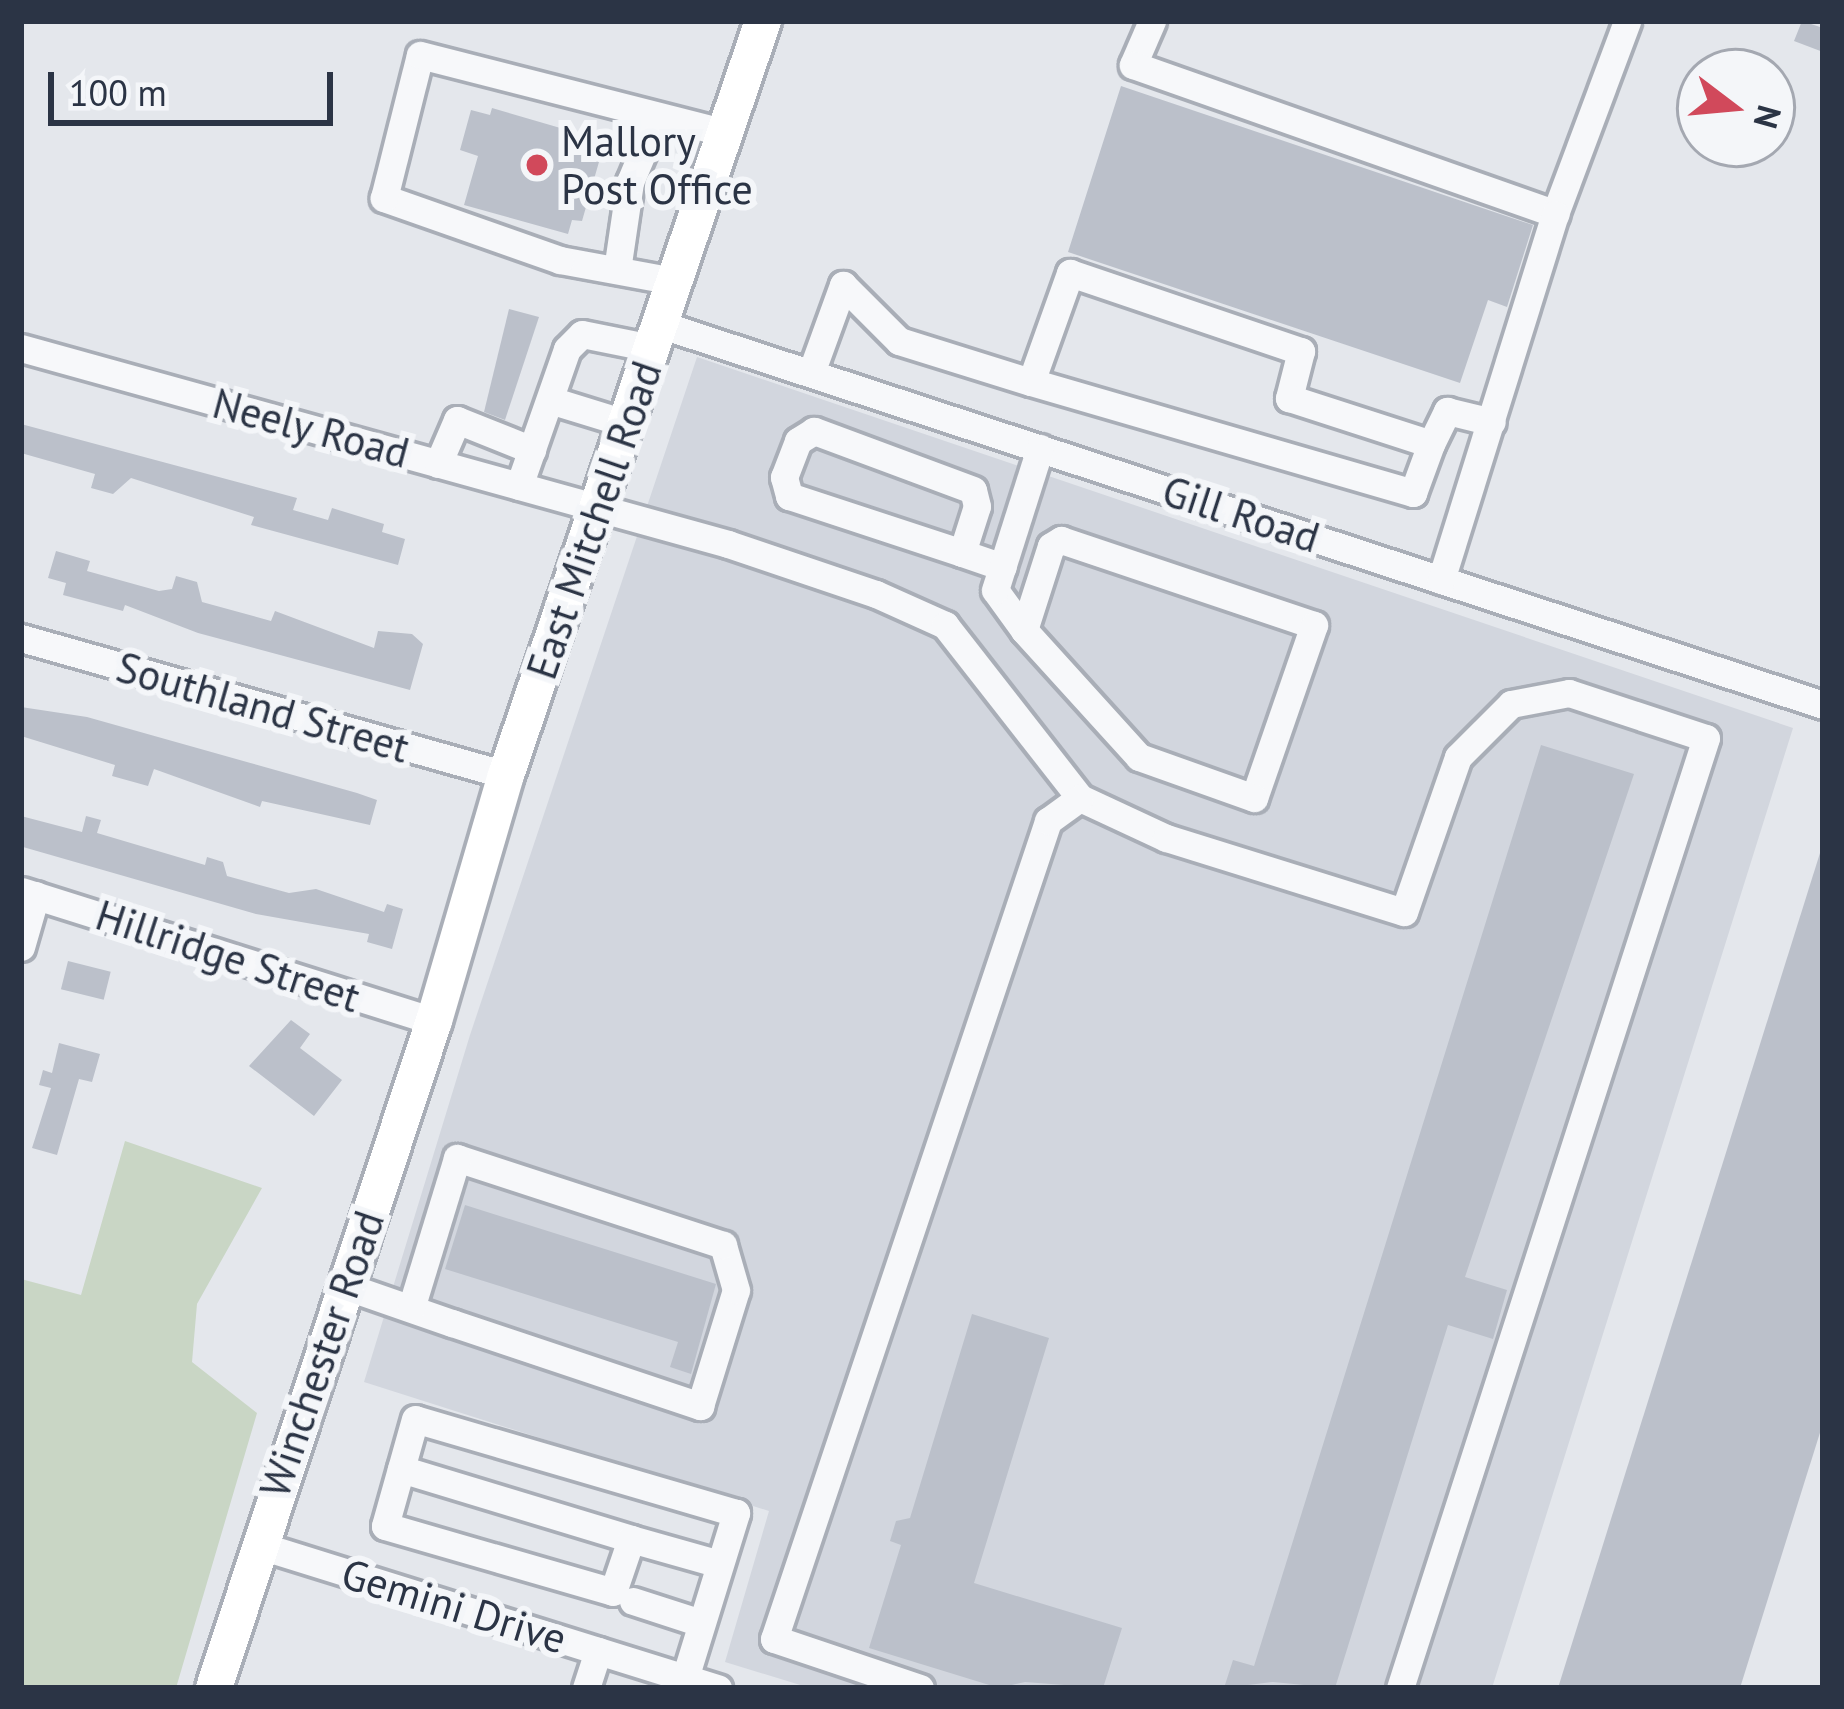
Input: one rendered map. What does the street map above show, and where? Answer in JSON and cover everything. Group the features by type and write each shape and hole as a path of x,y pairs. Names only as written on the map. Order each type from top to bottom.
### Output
{"main road":[{"name":"East Mitchell Road","path":"434,1021 506,775 602,509 763,21"},
{"name":"Winchester Road","path":"214,1688 434,1021"}],"street":[{"path":"1151,21 1133,65 1555,214"},
{"path":"1441,580 1555,214 1627,21"},
{"path":"674,281 560,260 385,198 420,55 725,133"},
{"path":"617,270 630,182 656,119"},
{"path":"1031,382 1070,273 1301,351 1289,398 1430,444"},
{"path":"811,373 843,285 899,341 1413,493 1447,411 1492,422"},
{"name":"Gill Road","path":"550,400 567,349 581,334 656,336 811,373 1823,705"},
{"name":"Neely Road","path":"21,348 728,544 945,625 1080,798"},
{"path":"519,486 550,400 628,424"},
{"path":"438,464 457,420 532,449"},
{"path":"962,553 977,506 973,490 814,431 797,441 784,477 789,496 962,553 1003,566"},
{"path":"1024,631 1051,546 1061,540 1314,625 1254,798 1139,757 1024,631 995,590 1040,448"},
{"name":"Southland Street","path":"21,638 506,775"},
{"path":"920,1688 774,1639 1048,821 1080,798 1166,838 1403,912 1458,757 1511,704 1569,693 1706,738 1400,1688"},
{"path":"21,946 28,893"},
{"name":"Hillridge Street","path":"28,893 434,1021"},
{"path":"345,1286 700,1406 736,1290 723,1245 457,1158 411,1308"},
{"path":"631,1539 613,1592 385,1526 416,1419 736,1514 685,1678"},
{"path":"401,1469 720,1564"},
{"name":"Gemini Drive","path":"258,1545 718,1688"},
{"path":"633,1601 701,1623"},
{"path":"586,1688 598,1651"}],"shaded area":[{"path":"697,357 1793,728 1492,1688 810,1688 725,1662 769,1511 364,1382 470,1035"}],"green space":[{"path":"125,1141 262,1188 197,1304 192,1362 257,1413 176,1688 21,1688 21,1279 81,1295"}],"building":[{"path":"1802,21 1823,28 1823,52 1794,41"},
{"path":"1121,86 1533,225 1507,307 1488,300 1460,383 1068,252"},
{"name":"Mallory Post Office","path":"492,108 605,141 582,221 572,220 568,234 464,205 478,156 460,150 471,110 490,115"},
{"path":"509,309 539,317 505,420 484,412"},
{"path":"21,424 297,498 293,510 328,520 332,508 384,524 382,532 405,539 398,565 251,525 254,517 131,478 113,494 91,488 95,474 21,453"},
{"path":"56,551 90,561 87,571 159,591 172,589 176,576 197,582 202,602 271,621 275,611 374,648 378,631 412,634 423,644 410,690 198,633 125,605 123,611 63,595 66,583 48,578"},
{"path":"21,707 87,717 357,793 377,800 370,825 262,801 260,807 154,769 148,786 112,776 115,765 21,736"},
{"path":"1541,745 1634,774 1465,1277 1507,1290 1493,1339 1448,1325 1335,1688 1273,1682 1224,1688 1233,1660 1254,1666"},
{"path":"21,816 82,832 86,816 101,820 97,833 205,865 207,857 223,862 227,876 289,893 316,889 384,912 387,904 403,909 392,949 367,942 369,934 256,914 23,847"},
{"path":"1820,853 1823,1423 1740,1688 1558,1688"},
{"path":"68,961 111,972 104,1000 61,989"},
{"path":"291,1020 310,1034 300,1048 342,1080 314,1116 249,1066"},
{"path":"59,1043 100,1054 92,1082 79,1079 57,1155 32,1148 51,1088 39,1085 43,1070 52,1073"},
{"path":"465,1205 716,1284 691,1374 670,1367 678,1342 445,1269"},
{"path":"972,1314 1049,1338 974,1583 1122,1628 1103,1688 1025,1682 999,1688 869,1648 901,1545 890,1541 896,1521 910,1518"}],"place":[{"name":"Mallory Post Office","path":"537,165"}]}
